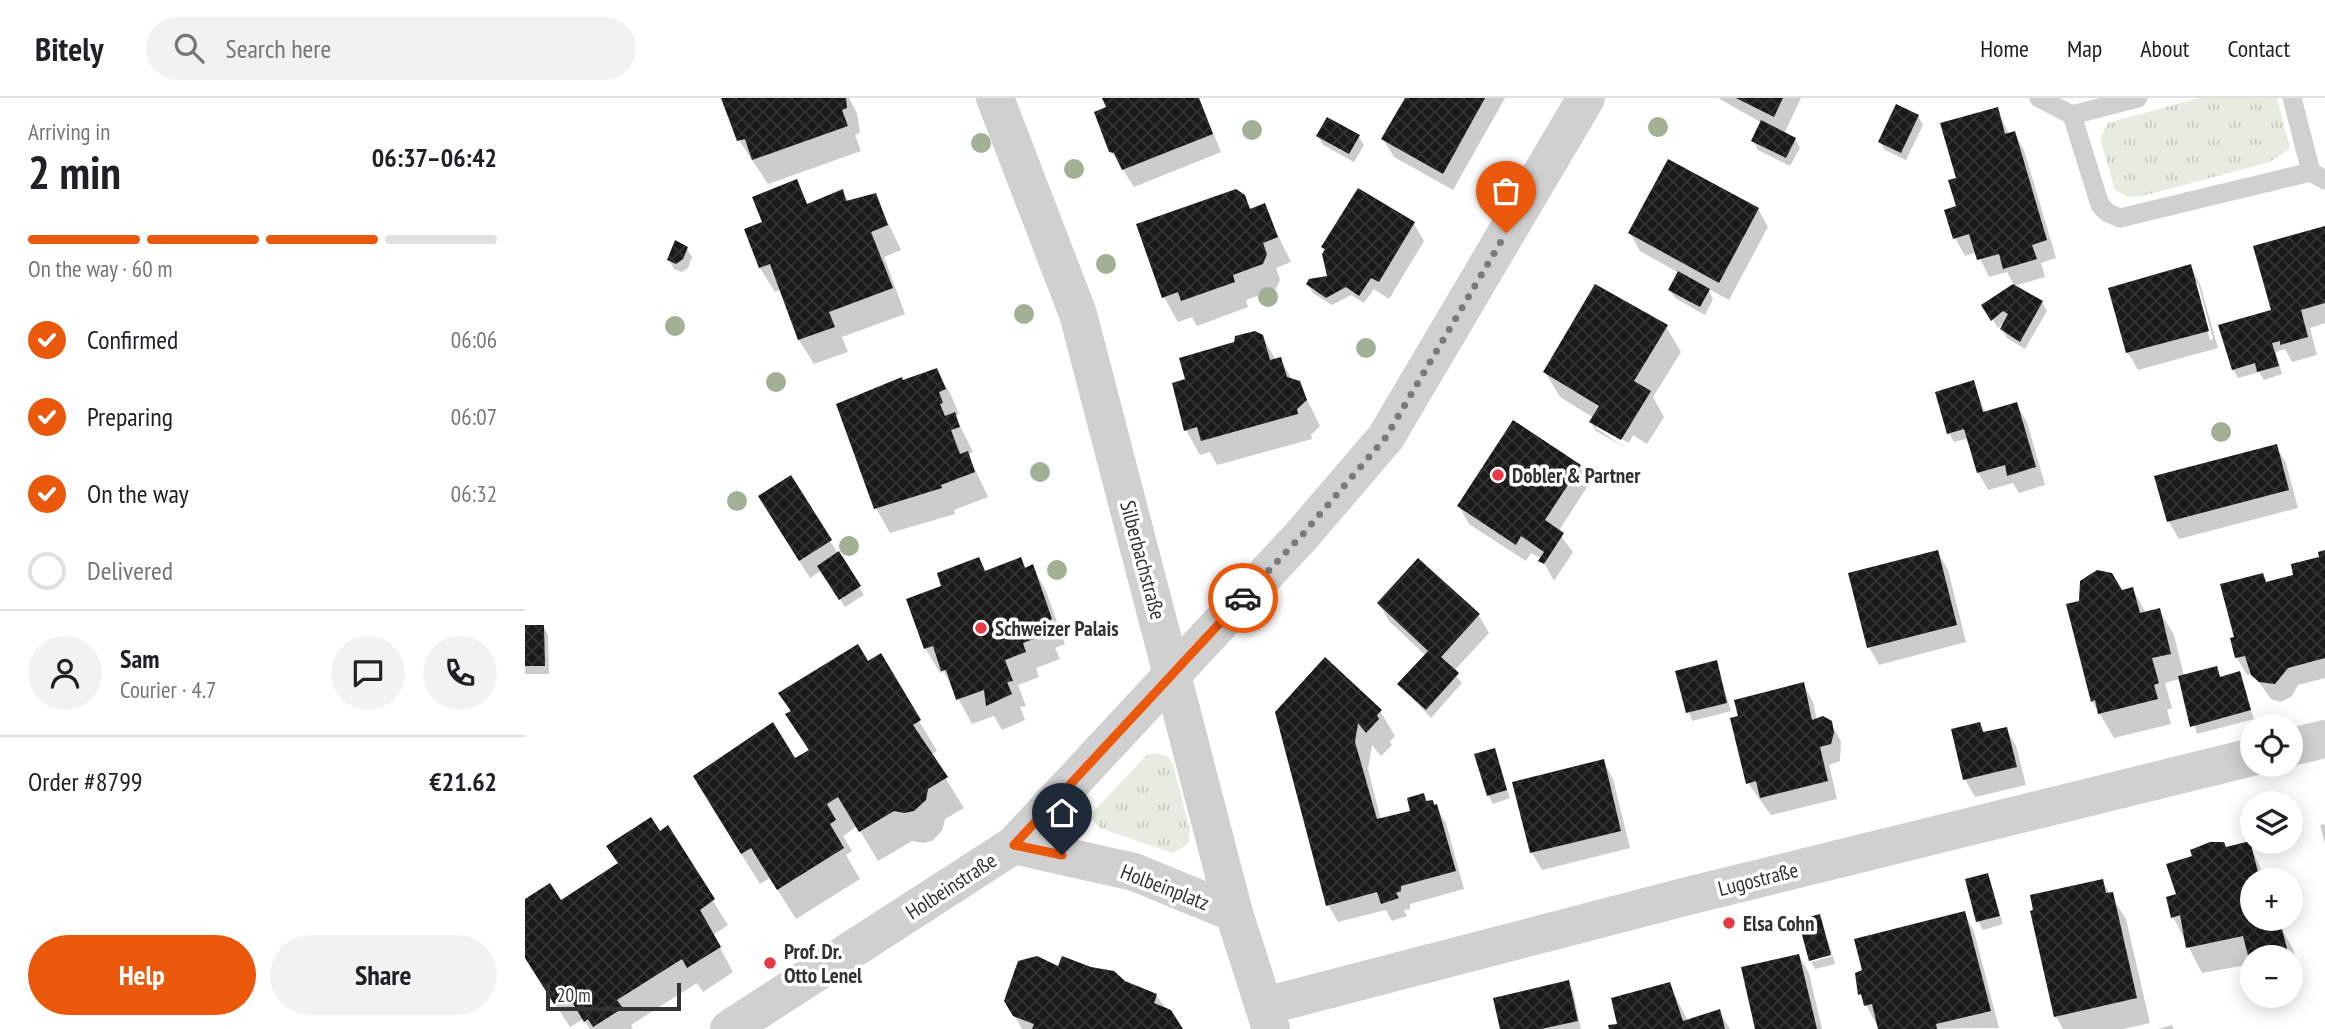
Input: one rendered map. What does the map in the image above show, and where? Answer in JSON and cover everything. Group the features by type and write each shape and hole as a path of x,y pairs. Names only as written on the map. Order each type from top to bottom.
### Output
{"street":[{"name":"Silberbachstraße","path":"995,98 1078,314 1234,913 1268,1018"},
{"name":"Holbeinstraße","path":"729,1029 1014,845 1303,534 1386,437 1586,98"},
{"path":"2303,744 2325,739"},
{"name":"Lugostraße","path":"1268,1018 1688,896 2240,760"},
{"name":"Holbeinplatz","path":"1014,845 1134,872 1234,913"}],"lane":[{"path":"2039,98 2072,115 2138,98"},
{"path":"2072,115 2100,205 2108,213 2120,218 2318,176 2292,98"}],"green space":[{"path":"2199,98 2277,98 2290,148 2270,162 2142,196 2128,197 2115,190 2100,139 2108,123"},
{"path":"1154,753 1167,756 1173,764 1190,831 1188,844 1172,853 1100,828 1092,819 1093,812 1146,756"}],"building":[{"path":"721,98 846,98 847,108 842,110 848,126 752,160 745,139 737,141"},
{"path":"1102,98 1199,98 1213,134 1122,170 1114,153 1109,152 1094,112 1106,107"},
{"path":"1405,98 1485,98 1443,174 1381,139"},
{"path":"1736,98 1783,98 1774,117"},
{"path":"1896,104 1919,115 1901,153 1878,142"},
{"path":"1998,107 2005,134 2015,131 2047,240 2032,245 2037,259 2003,269 1999,254 1977,260 1969,234 1953,239 1944,210 1956,206 1948,180 1956,178 1940,123"},
{"path":"1327,117 1360,135 1349,154 1316,136"},
{"path":"1761,120 1796,138 1786,158 1751,141"},
{"path":"1668,159 1759,208 1719,283 1628,233"},
{"path":"797,179 807,204 843,189 846,201 876,193 888,225 871,232 893,288 829,312 835,327 798,340 770,264 759,268 744,229 762,222 752,197"},
{"path":"1358,188 1415,222 1379,282 1371,278 1359,296 1346,287 1326,298 1306,284 1309,279 1327,276 1322,254 1325,249 1321,247"},
{"path":"1236,189 1245,195 1250,209 1265,203 1278,237 1263,243 1267,254 1263,264 1233,275 1235,282 1181,301 1178,292 1162,298 1136,224"},
{"path":"2325,226 2325,303 2301,310 2308,337 2280,345 2280,341 2272,343 2279,366 2257,372 2255,363 2232,370 2218,325 2271,310 2253,246"},
{"path":"675,240 688,247 683,259 676,264 667,260"},
{"path":"2191,264 2209,331 2126,353 2108,288"},
{"path":"1678,271 1710,289 1700,307 1668,290"},
{"path":"1595,284 1668,325 1634,381 1651,391 1621,440 1589,422 1599,406 1543,372"},
{"path":"2013,284 2043,301 2020,342 2000,329 2008,314 2003,311 1991,321 1981,305"},
{"path":"1255,331 1263,335 1270,360 1281,357 1287,377 1300,381 1307,400 1297,409 1298,414 1201,441 1197,427 1184,431 1172,383 1185,379 1179,358 1234,342 1235,336"},
{"path":"937,368 946,389 939,392 943,403 940,404 945,416 955,412 960,427 951,430 960,454 968,451 975,472 941,485 942,488 874,509 836,404 902,377 903,380"},
{"path":"1974,380 1983,412 2017,402 2036,467 2007,476 2005,465 1977,473 1964,429 1947,434 1935,392"},
{"path":"1513,420 1581,465 1545,520 1564,533 1544,564 1538,561 1544,552 1521,536 1516,545 1457,506"},
{"path":"2277,444 2289,490 2167,522 2154,476"},
{"path":"791,475 832,540 799,561 758,496"},
{"path":"1938,550 1957,625 1867,648 1848,573"},
{"path":"2325,550 2325,658 2288,668 2275,684 2259,682 2251,675 2245,656 2235,658 2230,638 2234,637 2220,584 2263,573 2266,582 2293,575 2291,564 2319,557 2318,552"},
{"path":"839,551 861,586 839,600 817,566"},
{"name":"Schweizer Palais","path":"979,557 985,571 1021,557 1025,568 1033,564 1052,619 1042,623 1047,634 1023,643 1026,652 1005,660 1013,681 1007,682 1012,694 986,706 984,690 956,700 946,670 941,671 933,646 924,649 906,599 941,586 937,573"},
{"path":"1418,558 1480,614 1441,657 1459,673 1426,710 1397,684 1428,651 1377,603"},
{"path":"2097,570 2112,573 2122,590 2133,587 2140,613 2160,608 2171,654 2152,658 2159,683 2154,685 2158,699 2098,714 2095,700 2091,702 2066,604 2079,601 2080,581"},
{"path":"525,625 544,625 545,666 525,666"},
{"path":"858,644 868,661 881,653 921,720 913,725 948,777 928,789 926,800 914,811 894,811 859,832 838,797 827,804 836,820 830,824 844,848 777,890 751,848 741,854 693,776 773,722 795,758 809,750 785,714 791,711 778,693"},
{"path":"1325,657 1382,710 1377,715 1379,719 1366,733 1358,723 1355,742 1377,819 1410,811 1407,798 1424,793 1426,801 1433,800 1434,805 1437,804 1456,871 1401,886 1401,891 1396,893 1399,898 1381,904 1377,892 1326,906 1275,712"},
{"path":"1717,660 1727,703 1686,713 1675,671"},
{"path":"2217,666 2220,677 2240,671 2251,710 2190,727 2178,676"},
{"path":"1804,682 1812,720 1823,716 1832,721 1834,733 1831,744 1820,747 1828,781 1760,798 1756,781 1746,784 1730,718 1738,716 1734,700"},
{"path":"1980,722 1983,732 2007,727 2017,767 1963,780 1951,729"},
{"path":"1495,748 1507,790 1487,796 1474,754"},
{"path":"1604,759 1621,831 1530,853 1512,782"},
{"path":"651,817 660,831 668,825 715,899 700,910 721,947 687,968 682,959 617,1000 623,1008 593,1027 588,1019 584,1022 568,995 554,1004 525,958 525,899 550,883 561,900 618,863 606,846"},
{"path":"2210,842 2224,842 2226,847 2240,844 2240,854 2253,854 2257,868 2240,868 2240,931 2282,931 2286,945 2245,945 2243,936 2186,948 2180,915 2171,918 2166,897 2176,894 2166,864 2192,856 2190,850"},
{"path":"1988,873 2000,916 1976,922 1965,879"},
{"path":"2103,879 2106,893 2113,892 2137,998 2054,1017 2030,911 2033,910 2030,895"},
{"path":"1965,911 1991,1011 1936,1024 1937,1029 1878,1029 1872,1004 1864,1006 1861,994 1858,995 1855,973 1862,970 1854,939"},
{"path":"1820,914 1831,955 1809,961 1798,920"},
{"path":"1799,954 1817,1029 1755,1029 1741,967"},
{"path":"1037,956 1058,966 1062,956 1091,967 1114,971 1125,981 1157,994 1154,1003 1171,1010 1183,1029 1032,1029 1034,1024 1013,1016 1004,1001 1018,961"},
{"path":"1569,980 1578,1021 1541,1029 1500,1029 1493,998"},
{"path":"1670,982 1683,1021 1720,1009 1725,1029 1609,1029 1608,1025 1617,1024 1611,998"}],"way so far":[{"path":"1243,598 1303,534 1386,437 1506,233"}],"place":[{"name":"Dobler & Partner","path":"1498,475"},
{"name":"Schweizer Palais","path":"981,628"},
{"name":"Elsa Cohn","path":"1729,923"},
{"name":"Prof. Dr. Otto Lenel","path":"770,963"}],"route":[{"path":"1062,855 1014,845 1243,598"}]}
